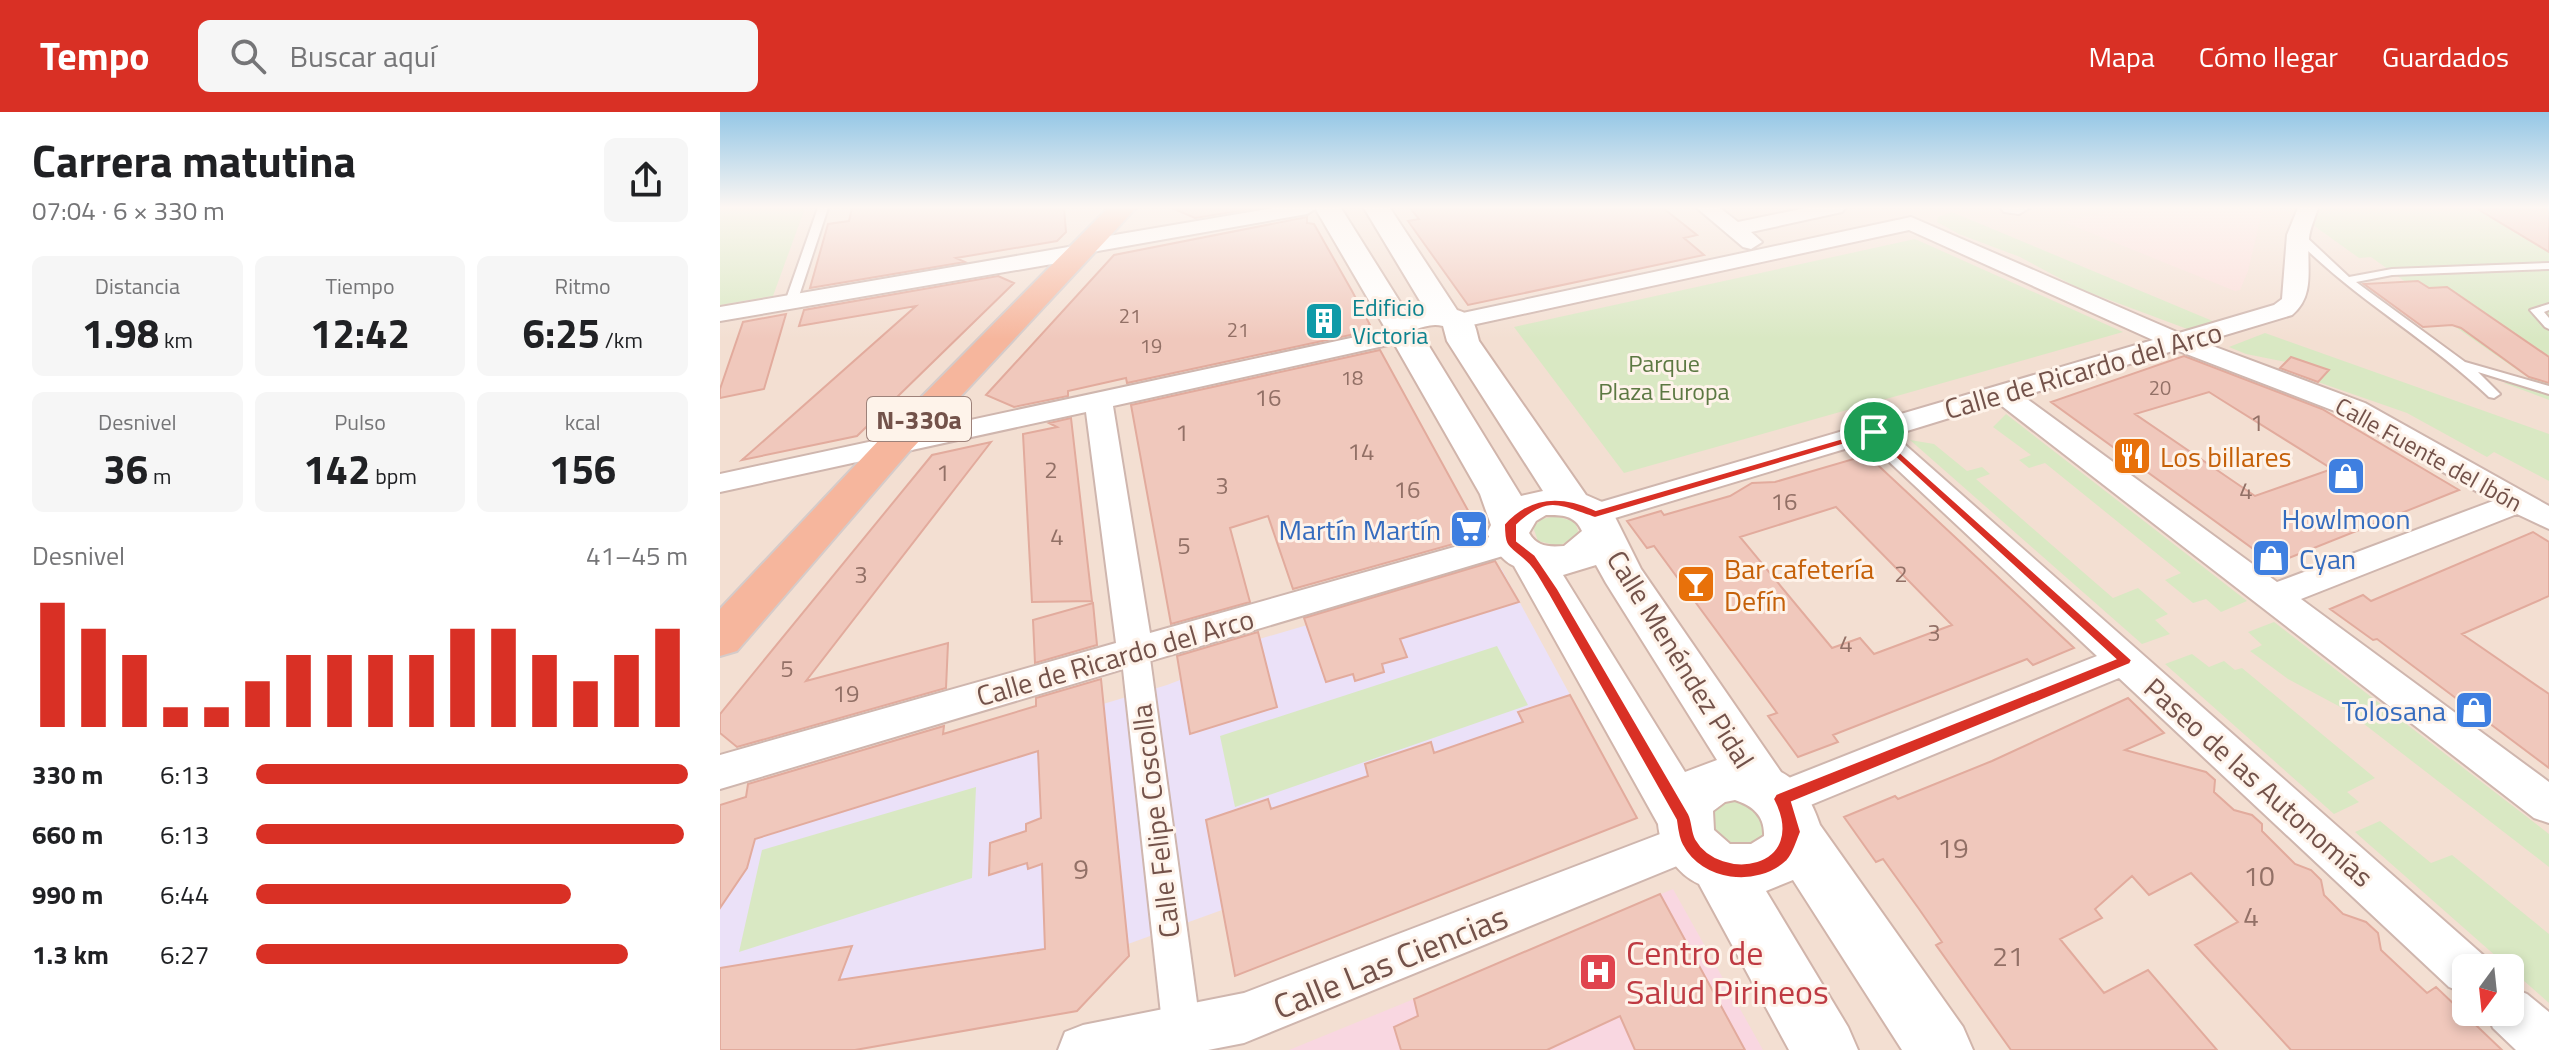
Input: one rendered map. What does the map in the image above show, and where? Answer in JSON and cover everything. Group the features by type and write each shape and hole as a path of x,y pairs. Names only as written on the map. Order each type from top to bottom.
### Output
{"highway":[{"name":"N-330a","path":"726,626 1080,252"}],"main road":[{"path":"1354,252 1500,494 1517,541 1825,1050"},
{"name":"Calle Menéndez Pidal","path":"1406,252 1589,516 1621,573 1940,1050"},
{"path":"1403,336 1440,345 1454,323"},
{"path":"1557,501 1589,516 1590,551 1577,557 1562,561 1517,541 1528,508 1557,501"},
{"path":"1735,778 1778,805 1783,854 1762,868 1734,871 1698,843 1691,798 1710,783 1735,778"}],"street":[{"path":"720,314 791,302 1014,252"},
{"name":"Calle Fuente del Ibón","path":"1767,254 1777,252"},
{"name":"Calle Fuente del Ibón","path":"1976,252 2178,342 2355,409 2549,519"},
{"name":"Calle de Ricardo del Arco","path":"1589,516 2270,315 2293,302 2297,252"},
{"path":"1454,323 1767,254"},
{"path":"720,483 1403,336"},
{"path":"2003,394 2549,805"},
{"name":"Calle Felipe Coscolla","path":"1098,401 1135,651 1183,1041"},
{"name":"Paseo de las Autonomías","path":"1874,432 2452,958"},
{"path":"2273,597 2519,502"},
{"name":"Calle de Ricardo del Arco","path":"720,772 1517,541"},
{"path":"1778,805 2125,660"},
{"name":"Calle Las Ciencias","path":"1083,1050 1183,1041 1698,843"},
{"path":"2524,1024 2549,1046"}],"lane":[{"path":"791,302 808,252"},
{"path":"2313,252 2346,281 2458,362 2494,394"},
{"path":"2346,281 2392,272 2549,266"},
{"path":"2549,307 2536,310 2549,325"},
{"path":"2458,362 2549,390"}],"shaded area":[{"path":"720,252 2549,252 2549,1050 720,1050"},
{"path":"2138,252 2253,252 2240,290 2235,291"},
{"path":"1501,568 1637,818 1235,976 1222,910 1128,944 1129,956 1077,1011 855,1050 720,1050 720,805 745,797 747,792 1102,687 1103,704 1167,685 1180,680 1178,663"},
{"name":"Centro de Salud Pirineos","path":"1673,889 1763,1050 1289,1050 1414,999"}],"green space":[{"path":"720,252 789,252 773,296 720,305"},
{"name":"Parque Plaza Europa","path":"1857,252 1944,252 2123,332 1624,473 1514,327"},
{"path":"2006,252 2047,252 2215,322 2190,330 2080,289"},
{"path":"2350,252 2549,252 2549,400 2504,383 2533,381 2401,289 2414,288 2371,257 2359,258"},
{"path":"2265,333 2549,434 2549,481 2494,452 2487,457 2407,413 2318,382 2328,370 2291,357 2286,362 2246,354 2229,347"},
{"path":"2006,414 2247,601 2221,612 2206,599 2193,603 2165,580 2181,573 2045,463 2029,468 2019,460 2031,455 1993,427"},
{"path":"1910,440 1934,444 1967,471 1982,467 1990,474 1976,479 2113,598 2138,588 2168,614 2155,620 2170,634 2142,644"},
{"path":"1556,516 1575,522 1577,536 1559,546 1538,541 1533,527 1542,519"},
{"path":"2274,622 2549,834 2549,867 2346,710 2288,679 2250,651 2262,645 2248,632"},
{"path":"1497,646 1528,705 1235,807 1220,736"},
{"path":"2192,654 2209,667 2224,661 2235,670 2242,668 2375,778 2347,792 2359,802 2334,814 2165,664"},
{"path":"976,787 972,878 739,952 762,850"},
{"path":"1729,798 1757,805 1766,834 1758,844 1736,849 1709,828 1712,809"},
{"path":"2380,821 2431,863 2452,855 2549,934 2549,1003 2524,981 2524,954 2493,954 2355,832"}],"building":[{"path":"820,252 993,252 956,258 965,262 810,288"},
{"path":"1130,252 1330,252 1370,325 1367,326 1369,331 1127,383 1126,378 1068,391 1068,396 1014,407 986,395 1114,255"},
{"path":"1430,252 1700,252 1704,255 1468,305"},
{"path":"998,276 1014,283 857,436 742,460 916,306 799,326 804,310"},
{"path":"2418,281 2429,288 2447,287 2549,357 2549,383 2529,377 2461,328 2452,325 2423,327 2364,284"},
{"path":"786,314 764,389 720,398 720,389 743,322"},
{"path":"1380,350 1482,536 1293,589 1268,516 1230,528 1250,602 1171,624 1131,405"},
{"path":"2184,356 2322,409 2459,490 2274,564 2051,402","holes":["2209,392 2332,469 2255,496 2135,414"]},
{"path":"2291,357 2329,370 2318,382 2280,368"},
{"path":"1071,418 1092,601 1032,602 1023,434 1057,427 1049,423"},
{"path":"991,442 806,681 948,643 946,688 737,747 720,733 720,714 932,455"},
{"path":"1867,455 2074,648 2033,665 2027,659 1833,735 1838,742 1798,757 1768,716 1777,713 1654,546 1647,548 1627,521 1661,511 1664,515 1730,496 1752,483 1775,482","holes":["1836,507 1952,625 1874,654 1860,638 1832,648 1740,537"]},
{"path":"2533,532 2549,542 2549,596 2462,634 2549,694 2549,768 2377,639 2373,640 2330,609 2363,595 2371,601"},
{"path":"1495,561 1519,602 1400,639 1407,657 1382,664 1384,672 1355,681 1353,674 1326,682 1304,618"},
{"path":"1093,603 1097,645 1035,663 1033,620"},
{"path":"1258,632 1277,707 1190,734 1177,656"},
{"path":"1101,679 1129,956 1077,1011 855,1050 720,1050 720,968 852,946 839,980 1045,949 1042,864 1028,869 1027,863 989,875 990,843 1026,831 1026,824 1041,818 1038,751 755,839 747,868 720,908 720,805 746,797 748,784 944,726 943,734 1036,706 1036,698"},
{"path":"1570,695 1637,818 1235,976 1206,820 1268,799 1271,809 1368,776 1365,764 1431,742 1434,753 1523,722 1518,712"},
{"path":"2128,698 2164,733 2125,750 2206,772 2215,780 2214,792 2234,810 2252,815 2262,824 2262,831 2295,864 2311,870 2321,880 2324,895 2343,914 2366,922 2378,933 2381,950 2427,993 2436,987 2452,1002 2452,1026 2477,1026 2502,1050 2291,1050 2195,945 2238,922 2191,873 2149,895 2132,876 2095,909 2102,918 2060,939 2104,993 2148,970 2217,1050 2011,1050 1936,945 1942,942 1919,909 1883,859 1876,862 1844,817 1992,761"},
{"name":"Centro de Salud Pirineos","path":"1660,894 1745,1050 1635,1050 1620,1016 1547,1050 1401,1050 1394,1027 1418,1016 1414,999"}],"place":[{"name":"Edificio Victoria","path":"1324,321"},
{"name":"Los billares","path":"2132,456"},
{"name":"Howlmoon","path":"2346,476"},
{"name":"Martín Martín","path":"1469,529"},
{"name":"Cyan","path":"2271,558"},
{"name":"Bar cafetería Defín","path":"1696,584"},
{"name":"Tolosana","path":"2474,710"},
{"name":"Centro de Salud Pirineos","path":"1598,972"}],"route":[{"path":"1874,432 2125,660 1781,799 1792,821 1793,832 1783,854 1762,868 1748,871 1720,867 1697,853 1689,842 1684,819 1553,592 1531,558 1518,551 1511,542 1508,533 1511,524 1528,508 1542,503 1571,503 1595,514 1874,432"}]}
